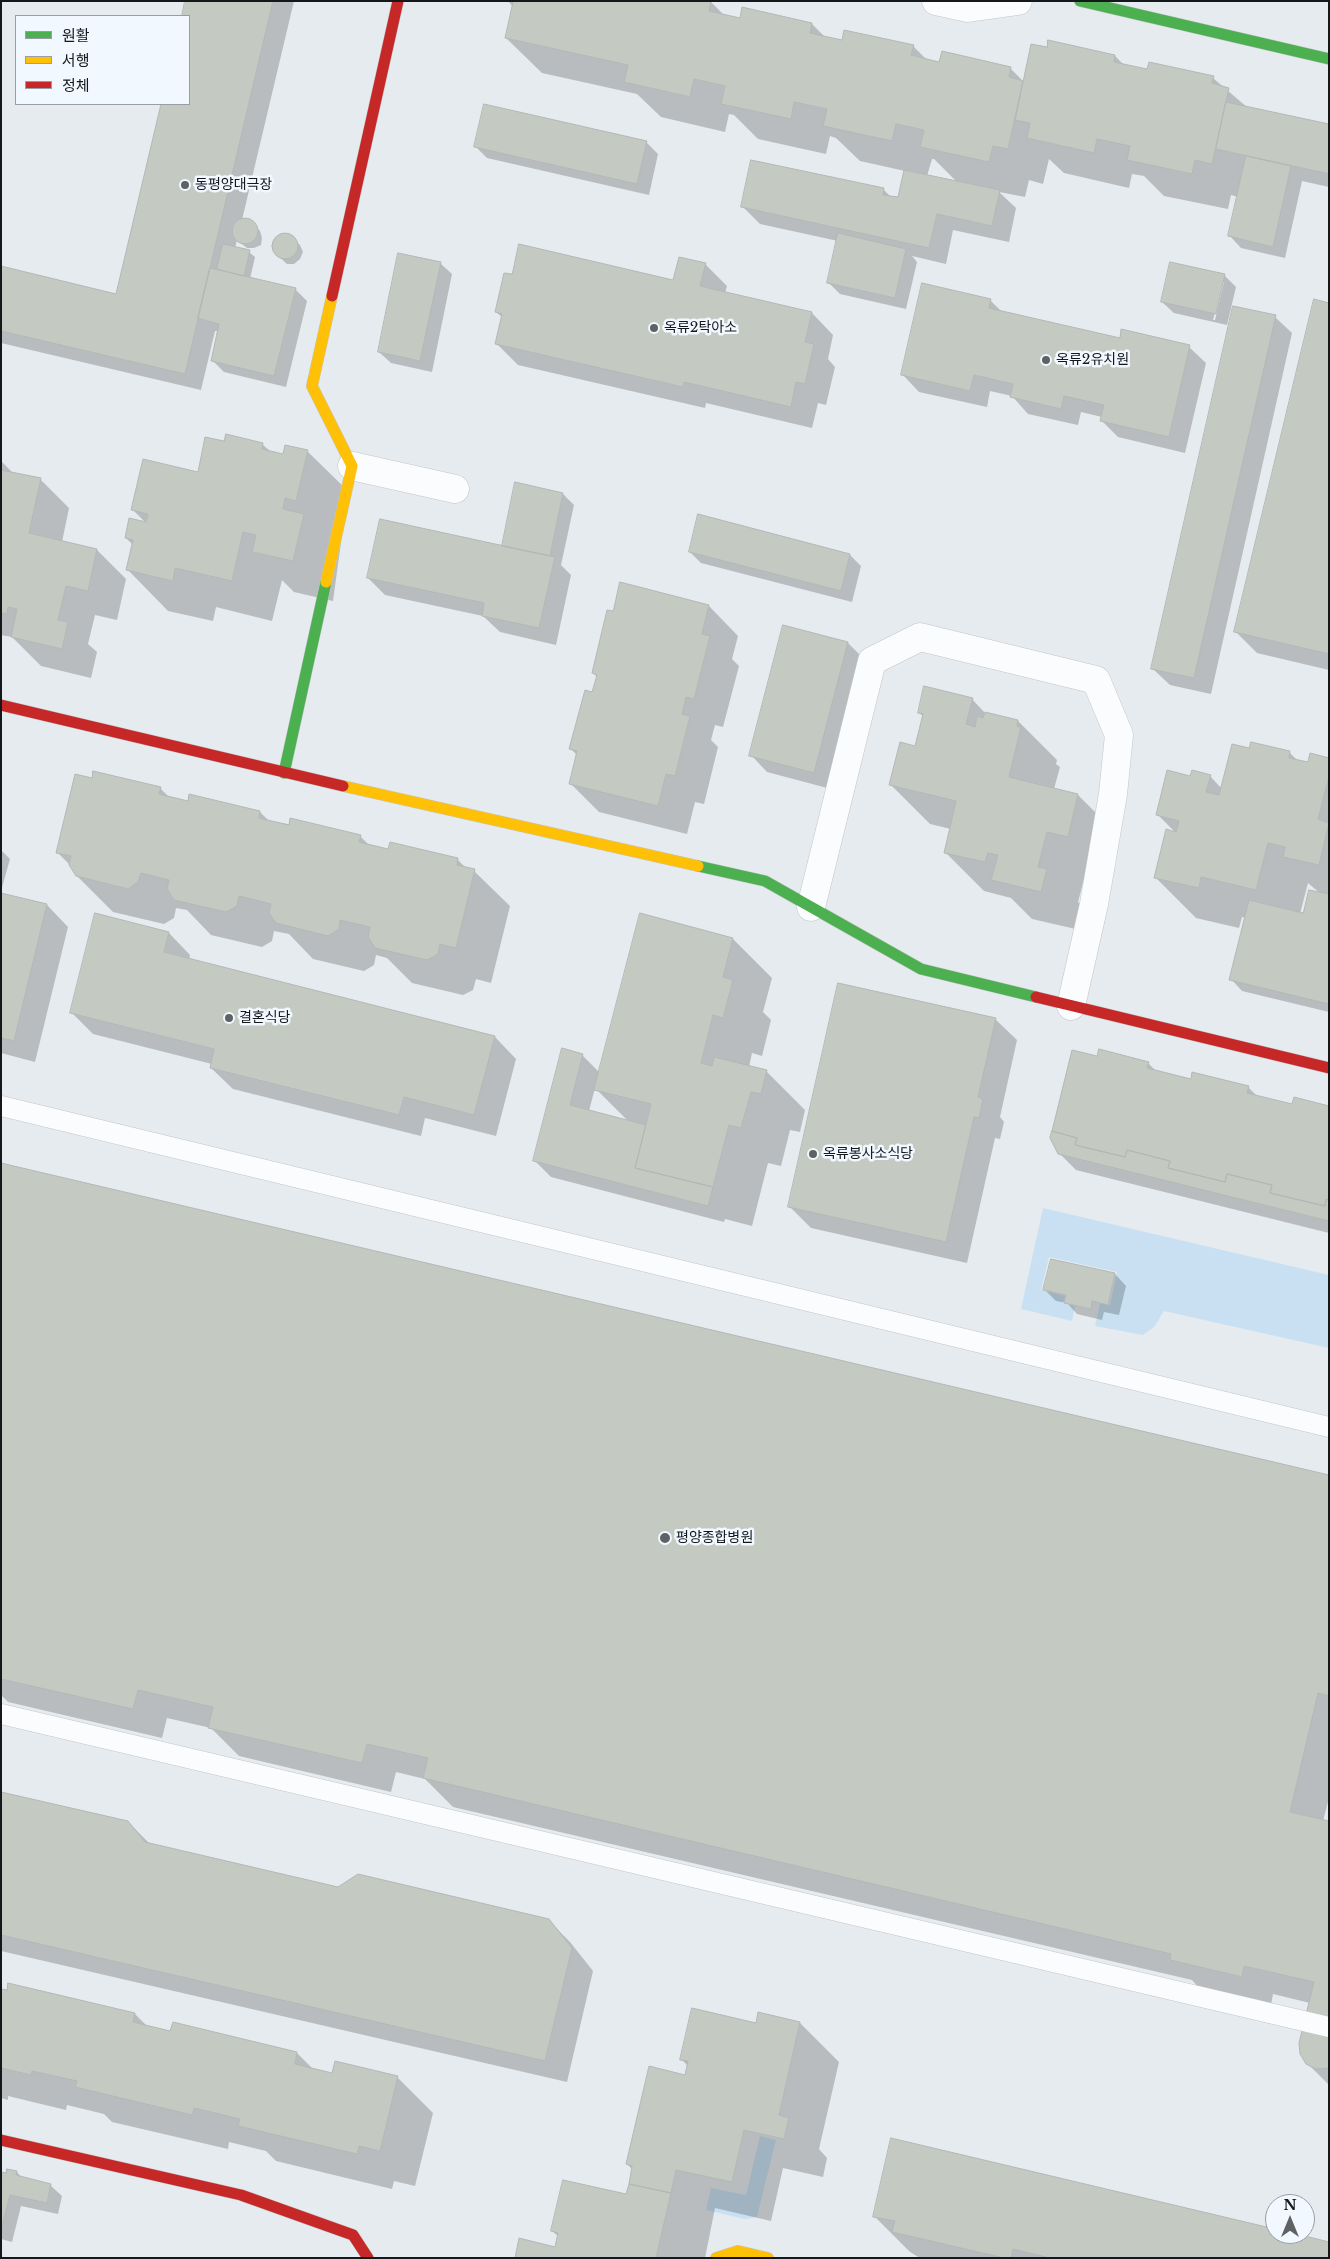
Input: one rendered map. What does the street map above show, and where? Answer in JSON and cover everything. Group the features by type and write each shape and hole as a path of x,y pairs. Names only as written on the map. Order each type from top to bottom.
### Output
{"street":[{"path":"284,773 352,466 312,386 398,1"},
{"path":"936,1 968,8 1018,1"},
{"path":"1080,1 1329,60"},
{"path":"352,466 455,489"},
{"path":"811,906 872,660 920,638 1096,680 1119,735 1113,794 1096,895 1071,1006"},
{"path":"1,705 284,773 766,881 921,969 1329,1068"},
{"path":"1,2140 241,2195 353,2236 368,2258"},
{"path":"716,2258 738,2251 768,2258"}],"lane":[{"path":"1,1106 1329,1427"},
{"path":"1,1714 1329,2027"}],"shaded area":[{"path":"1043,1208 1329,1275 1329,1348 1164,1311 1154,1327 1143,1335 1095,1326 1100,1303 1110,1305 1117,1272 1049,1257 1041,1290 1065,1296 1063,1303 1075,1306 1072,1321 1021,1309"},
{"path":"760,2136 776,2140 757,2217 745,2219 706,2210 711,2188 746,2195"}],"building":[{"name":"동평양대극장","path":"185,1 273,1 185,374 1,331 1,266 116,294 161,105 190,105 190,15 182,15"},
{"path":"509,1 711,1 709,11 740,18 742,7 812,23 810,33 842,40 844,30 914,45 911,55 939,62 942,51 1011,67 1009,77 1023,81 1008,149 993,146 989,162 920,147 924,130 896,124 892,141 823,126 827,109 794,102 791,119 721,104 725,86 694,79 690,97 624,82 628,65 505,38 513,2"},
{"path":"1048,40 1115,55 1114,62 1147,69 1149,62 1214,76 1212,83 1229,88 1212,164 1195,160 1192,174 1127,160 1130,146 1097,139 1094,153 1027,138 1030,123 1015,120 1031,44 1047,47"},
{"path":"1226,102 1329,124 1329,174 1216,149"},
{"path":"484,104 647,141 637,184 474,147"},
{"path":"1246,156 1291,166 1273,247 1228,236"},
{"path":"751,160 884,188 883,195 898,197 904,170 1000,190 992,226 937,214 929,248 741,207"},
{"path":"245,218 254,222 258,231 254,240 245,244 236,240 232,231 236,222"},
{"path":"285,233 294,237 298,246 294,255 285,259 276,255 272,246 276,237"},
{"path":"838,233 906,249 895,298 827,283"},
{"path":"223,244 250,250 244,276 217,269"},
{"name":"옥류2탁아소","path":"519,244 673,280 679,257 706,263 700,286 812,312 805,342 814,344 805,384 796,382 791,407 684,382 683,387 495,344 502,314 495,312 504,273 512,274"},
{"path":"398,253 441,262 420,361 378,352"},
{"path":"1170,262 1225,274 1216,314 1161,302"},
{"path":"210,268 296,288 274,376 211,361 219,324 198,318"},
{"name":"옥류2유치원","path":"922,283 991,299 989,308 1120,338 1121,329 1190,345 1169,437 1100,421 1104,405 1064,396 1061,409 1010,397 1013,384 974,375 970,391 901,375"},
{"path":"1314,299 1329,303 1329,654 1234,632"},
{"path":"1233,306 1276,315 1194,678 1151,669"},
{"path":"226,434 263,443 262,449 283,454 285,445 308,450 296,501 285,498 283,509 304,514 293,561 252,552 256,535 243,532 232,581 175,568 173,581 126,570 133,540 125,538 129,518 146,522 148,514 131,510 143,459 198,472 205,437 224,441"},
{"path":"1,470 41,478 29,533 97,549 88,591 66,586 58,620 68,622 62,649 11,637 17,609 8,607 7,614 1,613"},
{"path":"515,482 563,493 550,556 502,546"},
{"path":"698,514 850,554 841,591 689,552"},
{"path":"380,519 555,557 539,628 482,616 484,603 367,578"},
{"path":"620,582 709,605 702,634 710,636 694,699 686,697 682,714 690,716 675,776 666,774 658,806 569,784 577,751 569,749 585,690 592,692 597,675 592,673 607,610 613,611"},
{"path":"783,625 848,642 814,773 749,756"},
{"path":"924,686 973,698 966,724 975,727 977,716 983,718 985,712 1018,720 1017,726 1021,727 1009,777 1078,794 1068,837 1047,832 1038,867 1047,869 1041,892 991,880 998,855 988,853 985,862 944,853 956,801 889,785 900,742 915,746 923,714 918,713"},
{"path":"1251,742 1290,751 1289,758 1308,762 1310,753 1329,758 1329,777 1318,819 1329,823 1319,865 1283,857 1285,847 1268,843 1256,890 1201,877 1199,888 1154,878 1166,829 1176,832 1179,821 1156,815 1167,770 1190,776 1192,770 1211,775 1206,792 1219,795 1232,744 1249,748"},
{"path":"93,771 161,787 159,794 188,801 189,794 260,811 259,818 289,825 290,818 361,835 359,842 388,849 390,842 458,858 457,865 475,869 456,948 440,944 438,954 427,960 375,948 368,937 370,927 340,920 339,929 328,936 276,923 269,913 271,904 239,896 237,906 226,912 174,900 167,889 169,880 141,873 138,882 128,889 76,876 69,865 71,856 56,853 75,774 92,778"},
{"path":"1309,890 1329,894 1329,1004 1229,980 1249,900 1303,913"},
{"path":"1,893 47,904 14,1041 1,1038"},
{"path":"95,913 169,932 164,952 495,1036 474,1115 404,1097 399,1115 210,1068 214,1049 70,1013"},
{"path":"640,913 733,938 723,977 733,980 723,1018 713,1015 701,1063 712,1066 714,1057 767,1070 761,1094 751,1092 741,1128 729,1125 713,1187 635,1168 651,1104 594,1090"},
{"path":"838,983 996,1018 978,1097 983,1099 979,1118 974,1117 946,1242 788,1207"},
{"path":"562,1048 583,1054 570,1105 646,1125 635,1168 713,1187 708,1206 533,1161"},
{"path":"1099,1049 1149,1062 1147,1068 1191,1079 1192,1072 1249,1086 1247,1093 1292,1104 1294,1097 1329,1106 1329,1200 1326,1199 1325,1206 1270,1193 1272,1185 1227,1174 1225,1182 1168,1168 1170,1161 1127,1150 1125,1157 1075,1145 1077,1138 1052,1131 1072,1050 1097,1056"},
{"path":"1052,1131 1077,1138 1075,1145 1125,1157 1127,1150 1170,1161 1168,1168 1225,1182 1227,1174 1272,1185 1270,1193 1325,1206 1326,1199 1329,1200 1329,1221 1058,1154 1050,1138"},
{"name":"평양종합병원","path":"1,1163 1329,1475 1329,1696 1318,1693 1290,1812 1329,1821 1329,2068 1316,2069 1306,2064 1300,2054 1299,2043 1314,1982 1244,1966 1242,1977 1170,1960 1171,1954 423,1778 428,1758 367,1744 362,1763 208,1728 213,1707 138,1690 133,1709 1,1679"},
{"path":"1051,1259 1115,1273 1108,1305 1092,1301 1091,1309 1064,1303 1066,1295 1043,1290"},
{"path":"1,1792 128,1821 145,1842 338,1887 358,1874 549,1919 572,1948 545,2061 1,1935"},
{"path":"8,1983 135,2013 133,2022 170,2031 173,2022 297,2052 295,2064 332,2073 335,2061 398,2076 380,2151 359,2146 357,2154 238,2126 240,2119 194,2108 192,2115 75,2087 77,2081 32,2071 31,2075 1,2068 1,1989 7,1990"},
{"path":"692,2008 756,2023 758,2012 800,2022 779,2115 789,2118 784,2139 744,2130 732,2182 676,2170 671,2193 629,2184 632,2166 626,2164 649,2066 685,2075 688,2061 680,2060"},
{"path":"891,2138 1265,2227 1265,2244 1315,2244 1315,2238 1329,2242 1329,2258 1050,2258 1013,2249 1011,2258 1004,2258 892,2232 895,2221 873,2217"},
{"path":"7,2169 17,2171 16,2175 51,2184 47,2203 10,2195 1,2230 1,2172 6,2173"},
{"path":"563,2180 626,2194 629,2184 671,2193 656,2258 515,2258 519,2238 555,2247 558,2233 551,2231"}],"traffic: fast":[{"path":"1080,1 1329,59"},
{"path":"284,773 326,582"},
{"path":"698,866 765,881 921,969 1036,997"}],"traffic: slow":[{"path":"326,582 352,466 312,386 332,296"},
{"path":"343,786 698,866"},
{"path":"716,2258 738,2251 768,2258"}],"traffic: jam":[{"path":"332,296 398,1"},
{"path":"1,705 343,786"},
{"path":"1036,997 1329,1068"},
{"path":"1,2140 241,2195 353,2235 368,2258"}],"place":[{"name":"동평양대극장","path":"185,185"},
{"name":"옥류2탁아소","path":"654,328"},
{"name":"옥류2유치원","path":"1046,360"},
{"name":"결혼식당","path":"229,1018"},
{"name":"옥류봉사소식당","path":"813,1154"},
{"name":"평양종합병원","path":"665,1538"}]}
